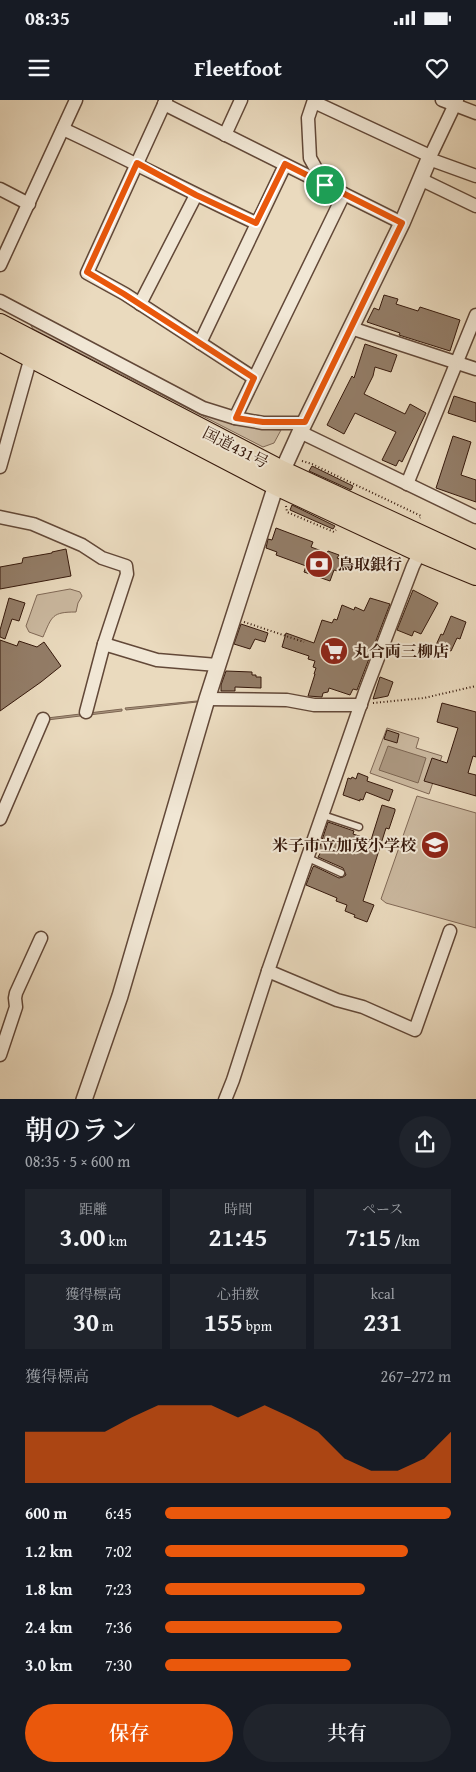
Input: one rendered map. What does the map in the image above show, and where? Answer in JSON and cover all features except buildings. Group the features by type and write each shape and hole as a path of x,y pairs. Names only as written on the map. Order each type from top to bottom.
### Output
{"highway":[{"name":"国道431号","path":"0,324 279,478 420,552 476,575"},
{"name":"国道431号","path":"0,341 279,478 476,561"}],"street":[{"path":"0,265 76,100"},
{"path":"225,135 241,100"},
{"path":"442,100 456,103 476,113"},
{"path":"325,185 310,158 308,118 314,101 429,157 476,176"},
{"path":"254,378 87,272 165,102 225,135 402,223"},
{"path":"84,1099 120,996 217,665 279,478 402,223 429,157 456,103"},
{"path":"63,129 137,163 196,195 256,223"},
{"path":"200,343 285,164"},
{"path":"420,179 476,206"},
{"path":"0,189 29,204"},
{"path":"236,418 344,194"},
{"path":"140,304 196,195"},
{"path":"0,301 203,408 236,418 303,427 407,484 476,517"},
{"path":"407,484 476,315"},
{"path":"351,328 476,369"},
{"path":"0,467 2,450 31,357"},
{"path":"0,517 33,524 82,545 102,558 126,566 127,574 104,644 86,712"},
{"path":"225,1099 361,705 420,552"},
{"path":"104,644 157,660 217,665"},
{"path":"207,699 287,700 314,705 361,705"},
{"path":"0,819 43,719"},
{"path":"268,971 337,1000 363,1007 415,1030 450,931"},
{"path":"0,1055 16,1007 16,993 41,938"}],"lane":[{"path":"323,815 359,827"},
{"path":"308,858 341,874"}],"path":[{"path":"232,618 304,642"},
{"path":"361,705 424,698 476,686"}],"shaded area":[{"path":"29,322 263,429 281,430 274,443 263,447 33,329"},
{"path":"70,589 80,592 82,596 76,612 57,614 51,620 43,637 29,632 26,626 37,595"},
{"path":"197,701 126,710 125,708"},
{"path":"122,709 122,711 47,720 47,718"},
{"path":"387,728 419,738 416,748 442,756 429,794 370,773"},
{"path":"388,746 426,758 418,783 379,770"},
{"path":"417,796 476,813 476,928 386,903 381,899"}],"place":[{"name":"鳥取銀行","path":"319,564"},
{"name":"丸合両三柳店","path":"334,651"},
{"name":"米子市立加茂小学校","path":"435,845"}],"route":[{"path":"137,163 196,195 256,223 285,164 325,185 402,223 305,422 263,422 236,418 254,378 87,272 137,163"}]}
